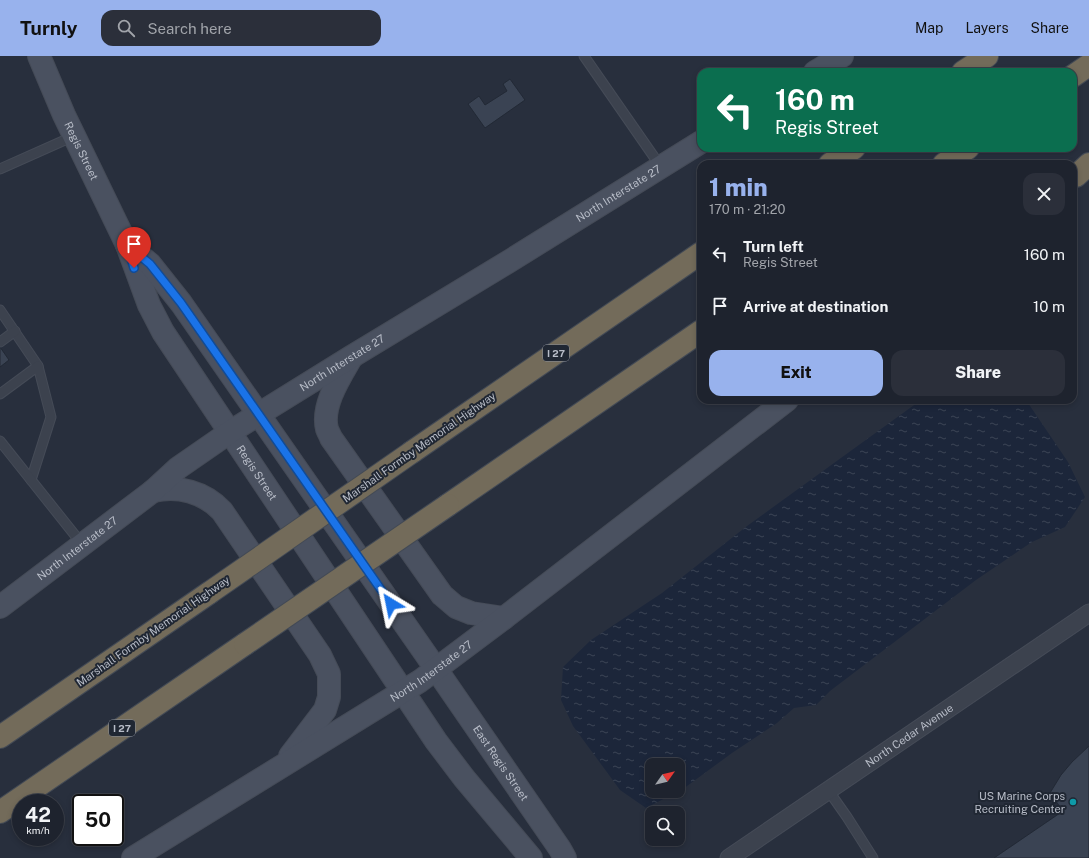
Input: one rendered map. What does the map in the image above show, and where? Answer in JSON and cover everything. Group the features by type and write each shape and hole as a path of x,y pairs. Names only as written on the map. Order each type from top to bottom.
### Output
{"highway":[{"path":"970,68 986,56"},
{"path":"1077,73 1089,65"},
{"path":"836,160 848,152"},
{"path":"950,160 962,152"},
{"name":"Marshall Formby Memorial Highway","path":"0,737 697,256"},
{"name":"I 27","path":"0,812 697,334"}],"main road":[{"name":"Regis Street","path":"39,56 64,115 127,245 149,305 163,332 404,691"},
{"path":"821,68 842,56"},
{"name":"North Interstate 27","path":"0,607 153,490 178,468 230,432 351,356 514,258 697,144"},
{"name":"Regis Street","path":"127,245 150,264 181,303 436,669"},
{"path":"351,356 338,379 330,398 326,417 327,429 331,438 442,596 456,607 471,612 504,618"},
{"name":"North Interstate 27","path":"133,858 404,691 436,669 782,404"},
{"path":"153,490 162,489 192,491 215,503 222,511 320,655 330,674 329,697 325,710 282,766"},
{"name":"East Regis Street","path":"436,669 565,858"},
{"path":"404,691 436,741 464,778 531,858"}],"street":[{"name":"North Cedar Avenue","path":"729,858 1089,613"}],"lane":[{"path":"584,56 661,167"},
{"path":"0,169 74,136"},
{"path":"0,311 38,366 51,417 31,480"},
{"path":"0,342 15,331"},
{"path":"0,394 38,366"},
{"path":"0,441 82,544"},
{"path":"828,790 873,858"}],"water":[{"path":"915,404 1029,404 1068,462 1085,497 1065,527 1032,542 976,580 830,691 816,705 794,708 777,723 732,753 685,788 685,758 645,758 645,798 665,798 650,806 645,806 645,807 620,790 573,726 561,700 563,667 591,640 662,593 747,526"}],"building":[{"path":"510,79 525,100 485,128 468,104 479,96 485,105 507,91 503,84"},
{"path":"0,347 9,360 0,367"},
{"name":"US Marine Corps Recruiting Center","path":"1089,746 1089,858 994,858 1063,811 1050,793 1061,775"}],"place":[{"name":"US Marine Corps Recruiting Center","path":"1073,802"}],"route":[{"path":"134,268 127,245 150,264 181,303 391,604"}]}
